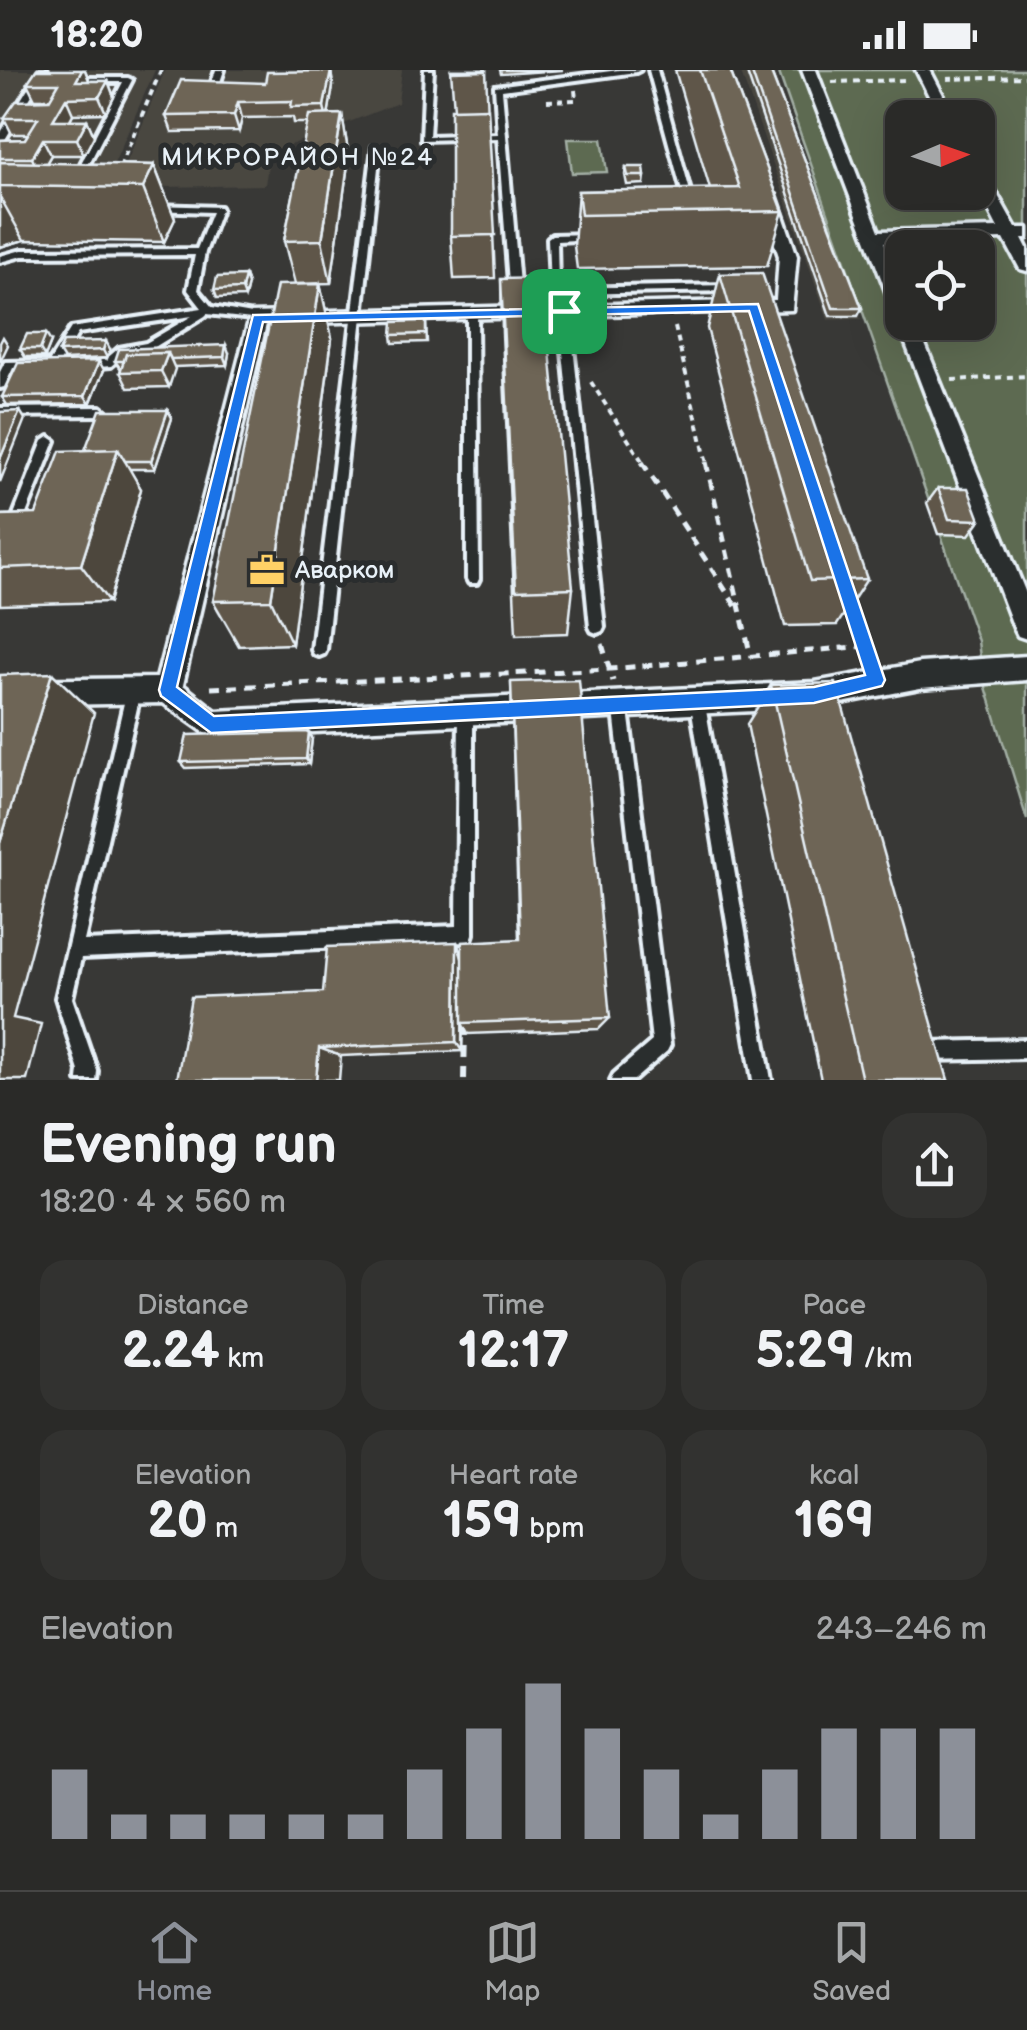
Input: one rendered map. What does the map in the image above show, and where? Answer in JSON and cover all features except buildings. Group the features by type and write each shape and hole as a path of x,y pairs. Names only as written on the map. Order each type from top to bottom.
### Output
{"street":[{"path":"809,70 885,270"},
{"path":"923,70 939,100"},
{"path":"168,690 258,318 516,312 557,305 671,309 785,306 788,256 762,182"},
{"path":"995,199 1018,233 1027,264"},
{"path":"872,237 1018,233"},
{"path":"913,340 1027,628"},
{"path":"0,693 168,690 211,724 620,702 817,704 876,680 965,669 1027,668"}],"lane":[{"path":"0,141 43,70"},
{"path":"214,88 220,70"},
{"path":"429,70 426,138 501,136"},
{"path":"516,312 498,88 636,70"},
{"path":"654,70 693,216"},
{"path":"37,80 128,80 78,179 58,179"},
{"path":"319,650 376,149"},
{"path":"142,208 216,209 200,252 193,290 209,310"},
{"path":"597,626 568,346 557,305 552,238 607,236"},
{"path":"0,259 22,253 200,252"},
{"path":"767,288 786,287"},
{"path":"557,305 754,307"},
{"path":"0,384 9,364 107,364 122,350 149,346 209,310"},
{"path":"53,365 75,330 209,310 258,318"},
{"path":"472,313 473,579"},
{"path":"0,412 101,411"},
{"path":"0,530 14,529 49,441"},
{"path":"87,1080 88,1070 64,998 134,690"},
{"path":"697,700 762,1080"},
{"path":"620,702 662,1045 620,1080"},
{"path":"74,950 465,934 466,709"},
{"path":"915,1032 920,1051 1027,1049"}],"path":[{"path":"117,172 162,70"},
{"path":"671,309 751,657"},
{"path":"568,346 741,614"},
{"path":"929,381 1027,376"},
{"path":"853,610 876,680"},
{"path":"597,626 620,702"},
{"path":"168,690 610,669 864,646"},
{"path":"464,1080 465,1007"}],"shaded area":[{"path":"0,70 155,70 103,189 0,190"},
{"path":"165,70 402,70 398,103 270,153 265,185 116,188"},
{"path":"740,70 773,70 861,319 828,320"}],"green space":[{"path":"778,70 1027,70 1027,820 982,674 978,641"},
{"path":"568,139 602,139 607,172 572,173"}],"place":[{"name":"Аварком","path":"267,570"}],"district":[{"name":"МИКРОРАЙОН №24","path":"298,157"}],"route":[{"path":"754,307 876,680 814,695 211,724 168,690 258,318 564,311 754,307"}]}
